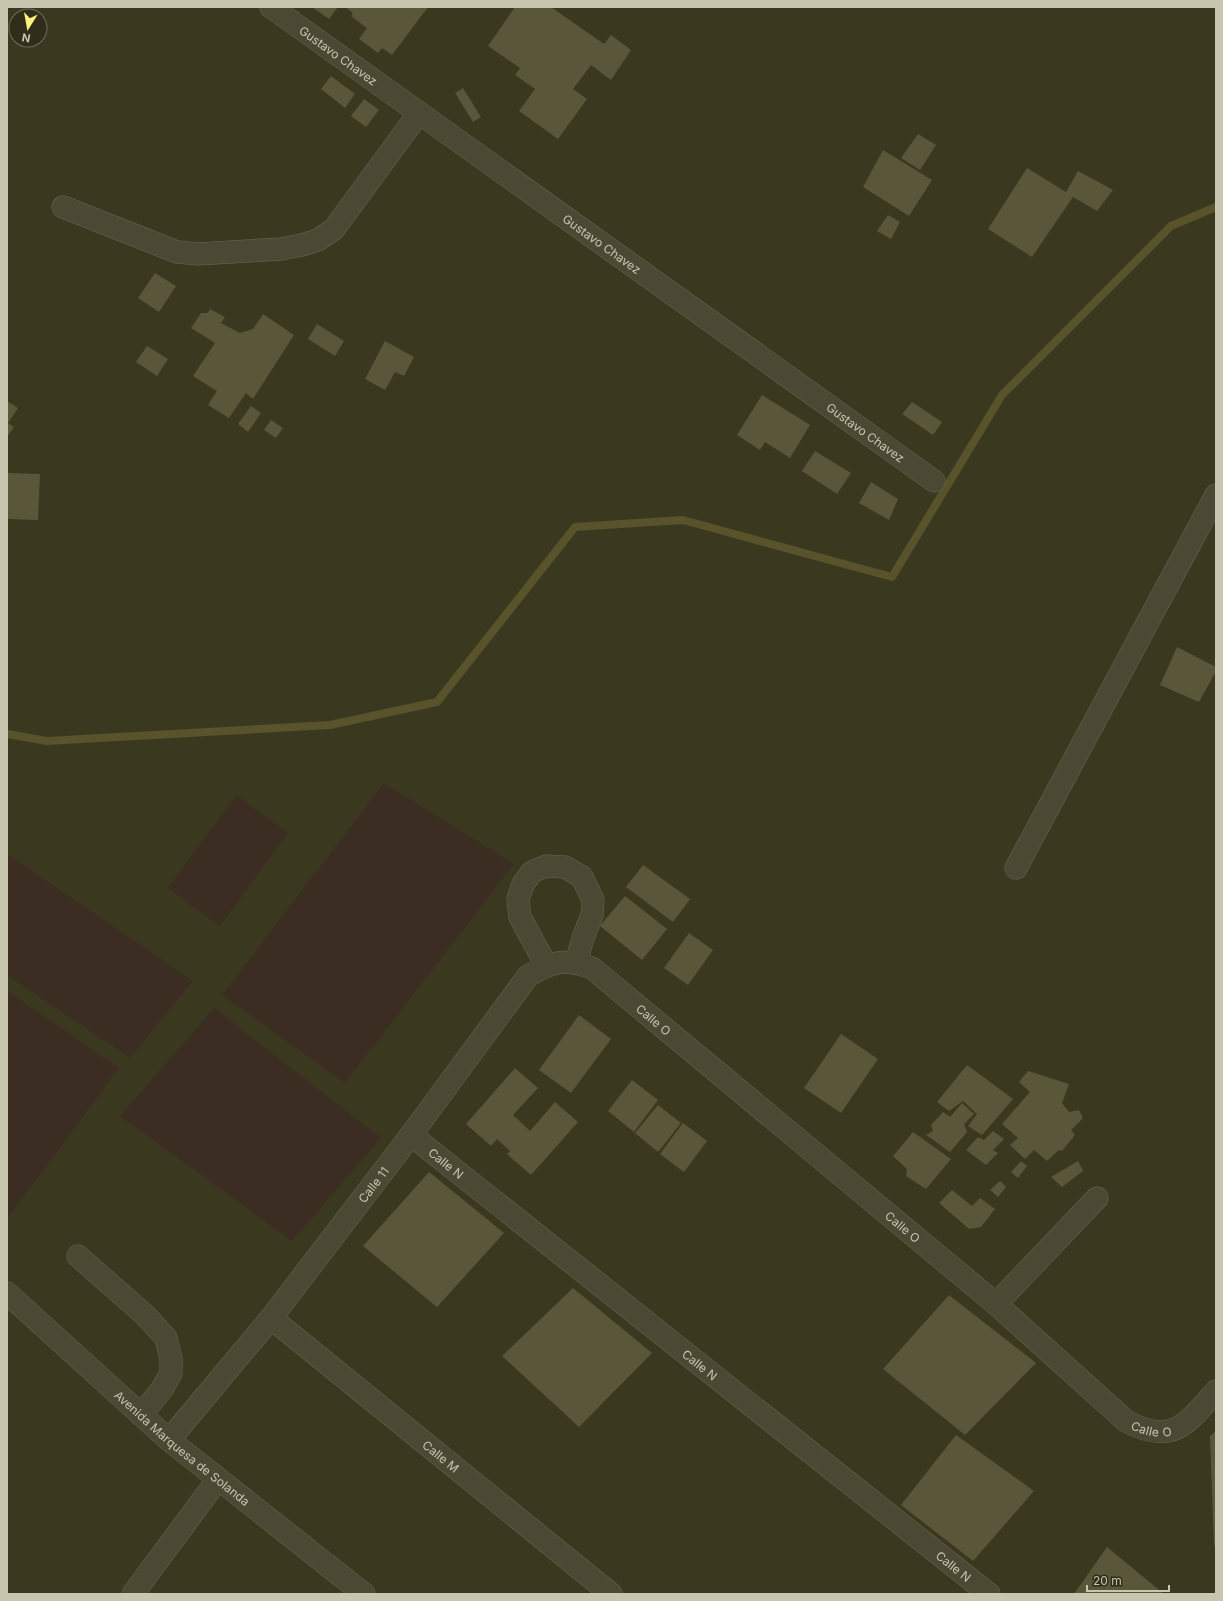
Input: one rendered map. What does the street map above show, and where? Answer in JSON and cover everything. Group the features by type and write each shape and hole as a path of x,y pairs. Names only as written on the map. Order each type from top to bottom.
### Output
{"street":[{"name":"Gustavo Chavez","path":"271,7 934,480"},
{"path":"63,207 177,252 198,254 266,250 302,245 318,240 334,229 418,113"},
{"path":"1016,868 1216,495"},
{"path":"546,965 520,917 518,899 523,884 532,872 546,866 565,867 582,878 593,900 592,915 583,938 584,965"},
{"name":"Calle 11","path":"168,1440 271,1318 412,1135 528,976 546,965 560,962 584,965"},
{"name":"Calle O","path":"584,965 996,1304 1126,1421 1141,1429 1158,1432 1174,1429 1189,1421 1216,1391"},
{"name":"Calle N","path":"412,1135 990,1594"},
{"path":"996,1304 1097,1198"},
{"path":"78,1256 146,1316 166,1338 171,1359 171,1373 162,1389 141,1415"},
{"name":"Avenida Marquesa de Solanda","path":"7,1293 168,1440 364,1594"},
{"name":"Calle M","path":"271,1318 611,1594"},
{"path":"133,1594 218,1479"}],"shaded area":[{"path":"384,783 514,864 345,1083 222,995"},
{"path":"236,795 288,833 220,926 168,888"},
{"path":"7,854 193,981 130,1058 7,975"},
{"path":"7,991 119,1068 7,1219"},
{"path":"214,1008 381,1138 292,1241 120,1116"}],"building":[{"path":"312,7 338,7 329,19"},
{"path":"345,7 428,7 392,55 382,48 378,53 359,39 367,28 351,16 353,13"},
{"path":"515,7 551,7 604,44 611,35 631,50 611,80 591,65 573,89 587,99 558,139 519,111 535,89 515,75 520,68 488,46"},
{"path":"331,76 355,94 345,108 321,89"},
{"path":"463,88 481,117 473,122 455,93"},
{"path":"364,99 379,110 366,127 351,116"},
{"path":"918,134 936,145 920,170 901,158"},
{"path":"883,150 932,180 909,216 863,187"},
{"path":"1027,168 1066,192 1078,171 1113,190 1097,211 1073,197 1032,257 988,229"},
{"path":"888,215 900,222 891,239 877,231"},
{"path":"155,273 176,286 159,312 138,298"},
{"path":"210,309 225,317 221,323 240,333 253,329 263,314 294,335 253,399 246,393 229,418 208,405 217,391 193,376 215,343 191,328 201,313 208,313"},
{"path":"317,324 344,341 335,356 308,339"},
{"path":"385,341 414,357 404,376 395,372 385,390 365,379"},
{"path":"147,346 168,359 157,376 136,362"},
{"path":"762,395 810,425 790,458 765,442 760,450 737,435"},
{"path":"7,401 18,408 8,423 14,427 7,437"},
{"path":"912,402 942,422 933,435 902,414"},
{"path":"251,406 261,413 248,432 238,424"},
{"path":"271,420 283,428 276,438 264,430"},
{"path":"815,451 851,473 837,494 802,471"},
{"path":"7,473 40,474 38,520 7,519"},
{"path":"871,482 898,499 889,520 859,503"},
{"path":"1177,647 1216,667 1216,671 1199,702 1160,685"},
{"path":"643,865 690,899 673,922 626,887"},
{"path":"625,896 667,929 642,960 600,926"},
{"path":"689,933 713,950 688,985 664,968"},
{"path":"579,1015 611,1039 571,1093 539,1070"},
{"path":"841,1034 878,1059 841,1113 804,1088"},
{"path":"967,1065 1013,1099 982,1135 968,1126 977,1114 963,1101 949,1111 937,1102"},
{"path":"515,1068 538,1088 513,1115 530,1131 555,1102 578,1122 531,1175 507,1154 510,1151 497,1139 491,1146 466,1124"},
{"path":"1028,1071 1069,1084 1062,1103 1069,1112 1079,1110 1083,1118 1071,1130 1075,1135 1062,1151 1059,1150 1047,1161 1034,1150 1025,1159 1010,1145 1018,1138 1002,1124 1030,1092 1019,1082"},
{"path":"632,1080 658,1100 634,1132 608,1111"},
{"path":"962,1103 974,1114 964,1124 967,1132 950,1152 926,1135 933,1131 931,1125 943,1112 950,1117"},
{"path":"658,1105 681,1123 658,1152 635,1133"},
{"path":"683,1123 707,1141 684,1172 660,1154"},
{"path":"993,1131 1004,1139 993,1150 998,1153 986,1165 966,1150 978,1137 984,1140"},
{"path":"913,1132 951,1159 926,1189 906,1176 907,1169 893,1156"},
{"path":"1021,1161 1027,1166 1018,1178 1011,1172"},
{"path":"1078,1161 1083,1171 1062,1187 1051,1177"},
{"path":"429,1172 504,1233 437,1307 363,1246"},
{"path":"1000,1181 1006,1187 998,1197 990,1190"},
{"path":"952,1190 972,1206 980,1198 995,1209 981,1227 969,1229 939,1203"},
{"path":"573,1288 652,1353 579,1427 502,1356"},
{"path":"949,1295 1036,1363 965,1435 883,1369"},
{"path":"1216,1431 1216,1543 1214,1546 1210,1436"},
{"path":"956,1435 1034,1491 973,1561 901,1505"},
{"path":"1107,1547 1164,1594 1074,1594"}],"waterway":[{"path":"7,734 47,741 330,725 437,702 575,527 683,520 892,577 1002,395 1171,226 1216,207"}]}
